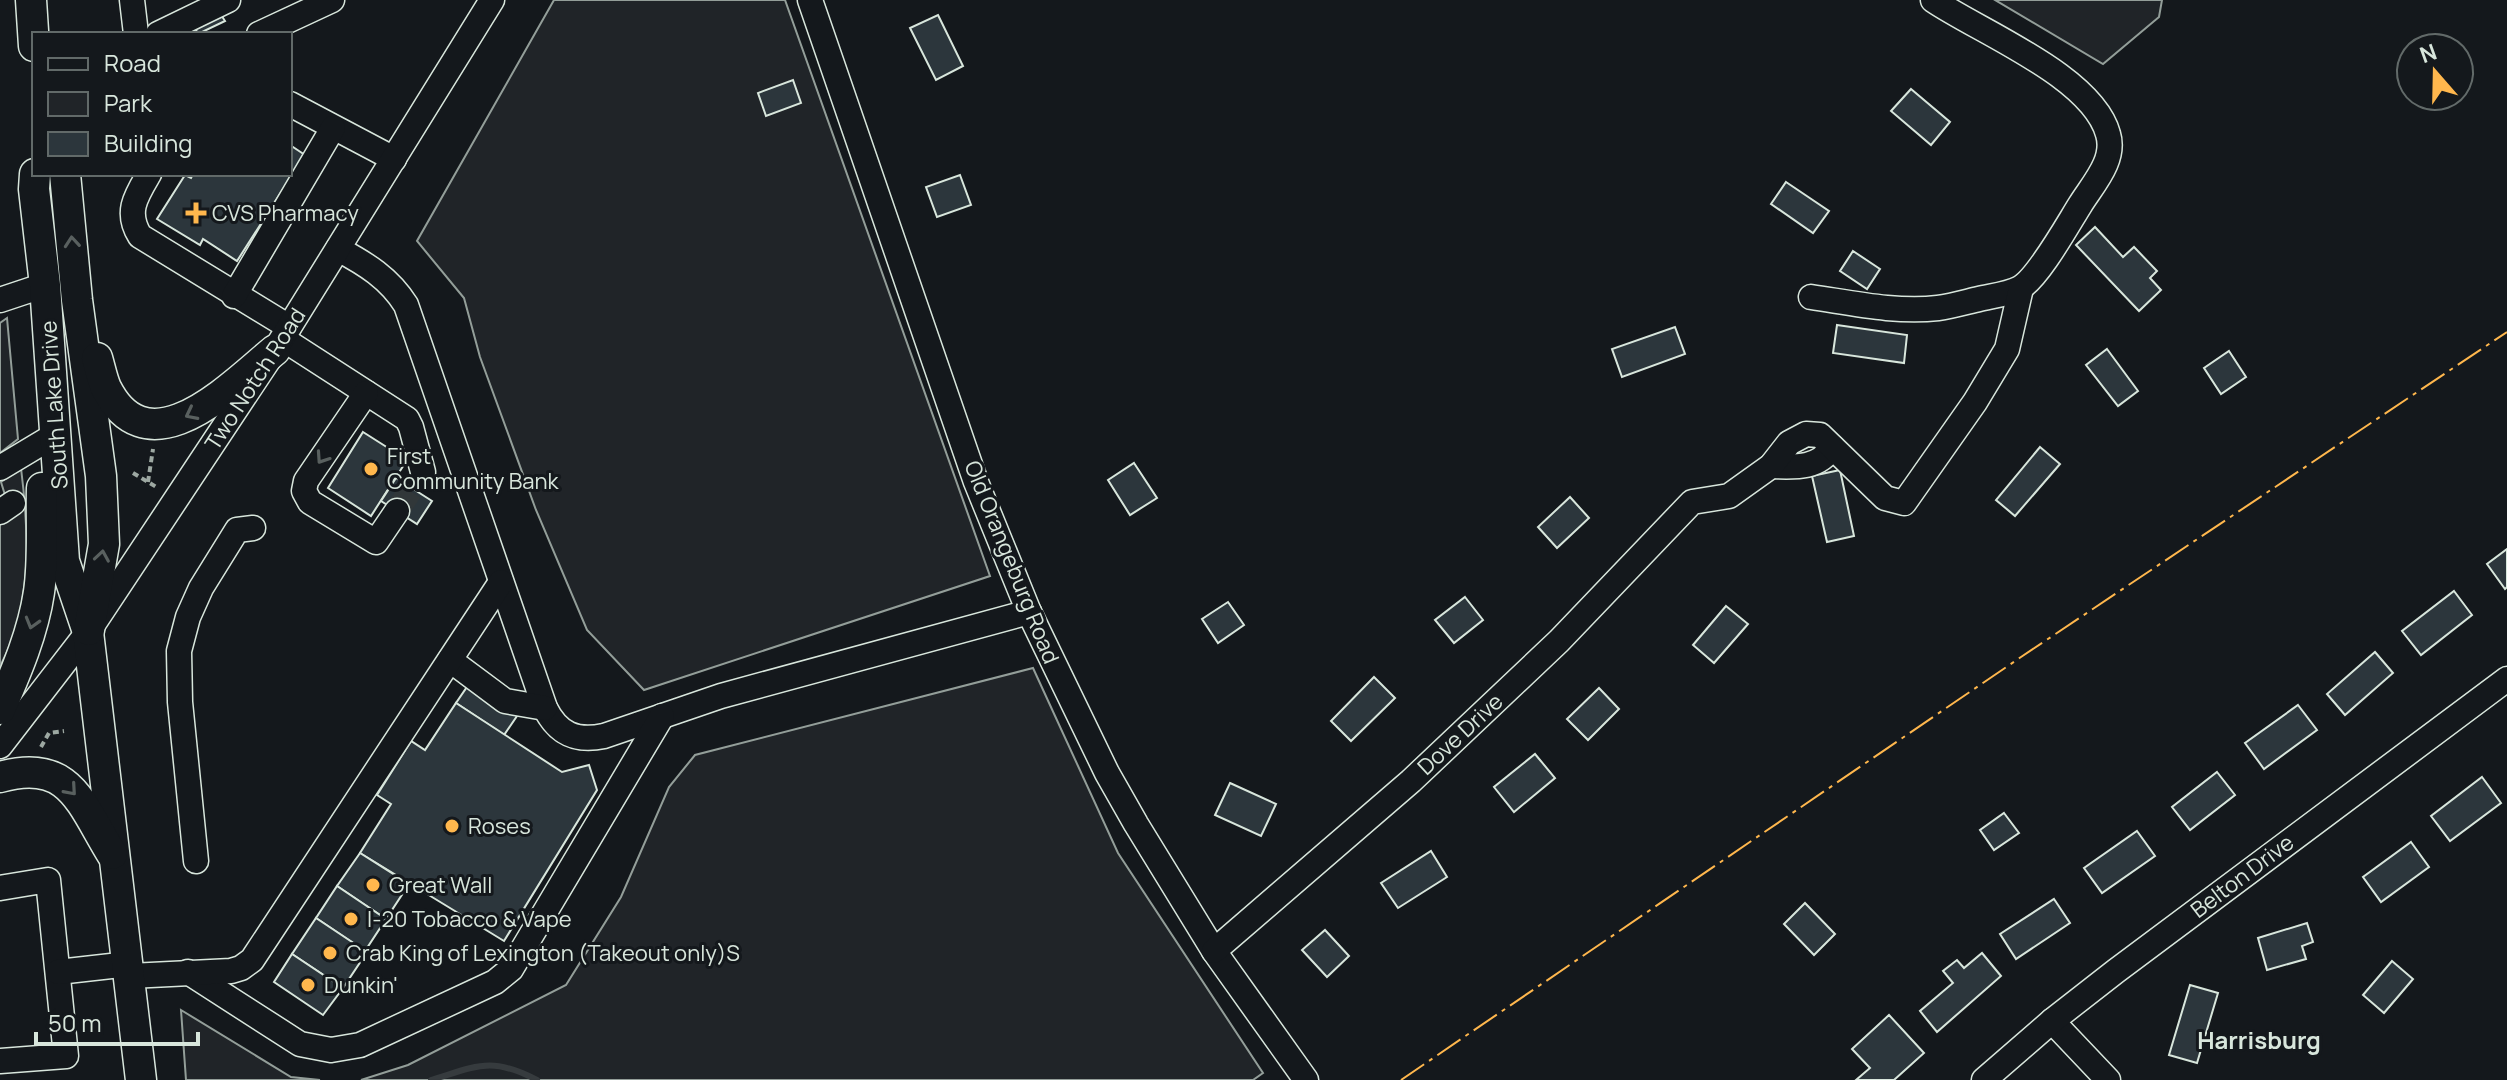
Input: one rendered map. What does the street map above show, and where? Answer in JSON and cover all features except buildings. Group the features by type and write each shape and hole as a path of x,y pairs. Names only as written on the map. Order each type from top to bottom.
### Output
{"main road":[{"path":"31,0 33,32"},
{"name":"South Lake Drive","path":"35,176 64,561 88,632 141,1080"},
{"name":"South Lake Drive","path":"65,176 77,300 101,476 104,544 88,632"},
{"path":"77,300 106,388 118,404 143,422 157,424 183,420 202,409 282,339"},
{"path":"0,709 17,670 40,588 43,479 55,435"},
{"path":"0,777 26,771 40,772 61,780 79,800 117,863"}],"street":[{"path":"132,0 136,32"},
{"path":"162,32 228,0"},
{"name":"Two Notch Road","path":"0,746 88,632 282,339 492,0"},
{"name":"Old Orangeburg Road","path":"810,0 976,482 1029,612 1107,773 1214,951 1306,1080"},
{"path":"1811,297 1888,308 1936,308 2021,288 2038,270 2107,163 2109,135 2085,99 2022,50 1951,13 1933,0"},
{"path":"263,32 317,3"},
{"path":"292,105 394,159"},
{"path":"234,296 333,128"},
{"path":"148,176 134,198 132,209 134,227 140,236 234,296 282,339 407,419 417,480 461,464"},
{"path":"338,249 377,272 394,287 406,305 545,708 566,734 588,740 721,696 1029,612"},
{"path":"0,300 45,285"},
{"name":"Dove Drive","path":"1214,951 1411,781 1559,641 1692,502 1729,496 1771,466 1789,443 1806,434 1820,435 1885,498 1904,503 1975,402 2007,349 2021,288"},
{"path":"366,393 306,481 304,491 310,502 376,542 397,511"},
{"path":"0,468 55,435"},
{"path":"196,861 180,702 180,642 201,588 232,535 242,527 253,528"},
{"path":"58,972 231,971 252,960 501,582"},
{"path":"450,660 505,701 545,708"},
{"name":"Belton Drive","path":"1984,1080 2052,1021 2507,679"},
{"path":"188,972 300,1044 331,1050 360,1045 495,982 511,969 662,716"},
{"path":"0,888 48,880 66,1056 0,1061"},
{"path":"2052,1021 2108,1080"}],"path":[{"path":"148,482 155,438"},
{"path":"133,473 163,491"},
{"path":"38,752 49,733 64,731"}],"green space":[{"path":"554,0 785,0 990,576 644,690 587,630 536,510 480,357 464,298 417,241"},
{"path":"1995,0 2162,0 2159,17 2103,64"},
{"path":"7,318 18,439 0,453 0,323"},
{"path":"21,468 26,518 26,569 18,619 0,666 0,523 5,495 1,482"},
{"path":"1033,668 1118,853 1263,1073 1253,1080 361,1080 408,1065 566,985 621,897 669,787 695,755"},
{"path":"181,1010 291,1077 320,1080 186,1080"}],"waterway":[{"path":"431,1080 484,1066 508,1068 537,1080"}],"tunnel":[{"path":"397,511 412,488"}],"power":[{"path":"1401,1080 2021,657 2507,332"}],"place":[{"name":"CVS Pharmacy","path":"196,213"},
{"name":"First Community Bank","path":"371,469"},
{"name":"Roses","path":"452,826"},
{"name":"Great Wall","path":"373,885"},
{"name":"I-20 Tobacco & Vape","path":"351,919"},
{"name":"Crab King of Lexington (Takeout only)S","path":"330,953"},
{"name":"Dunkin'","path":"308,985"}],"district":[{"name":"Harrisburg","path":"2259,1039"}]}
